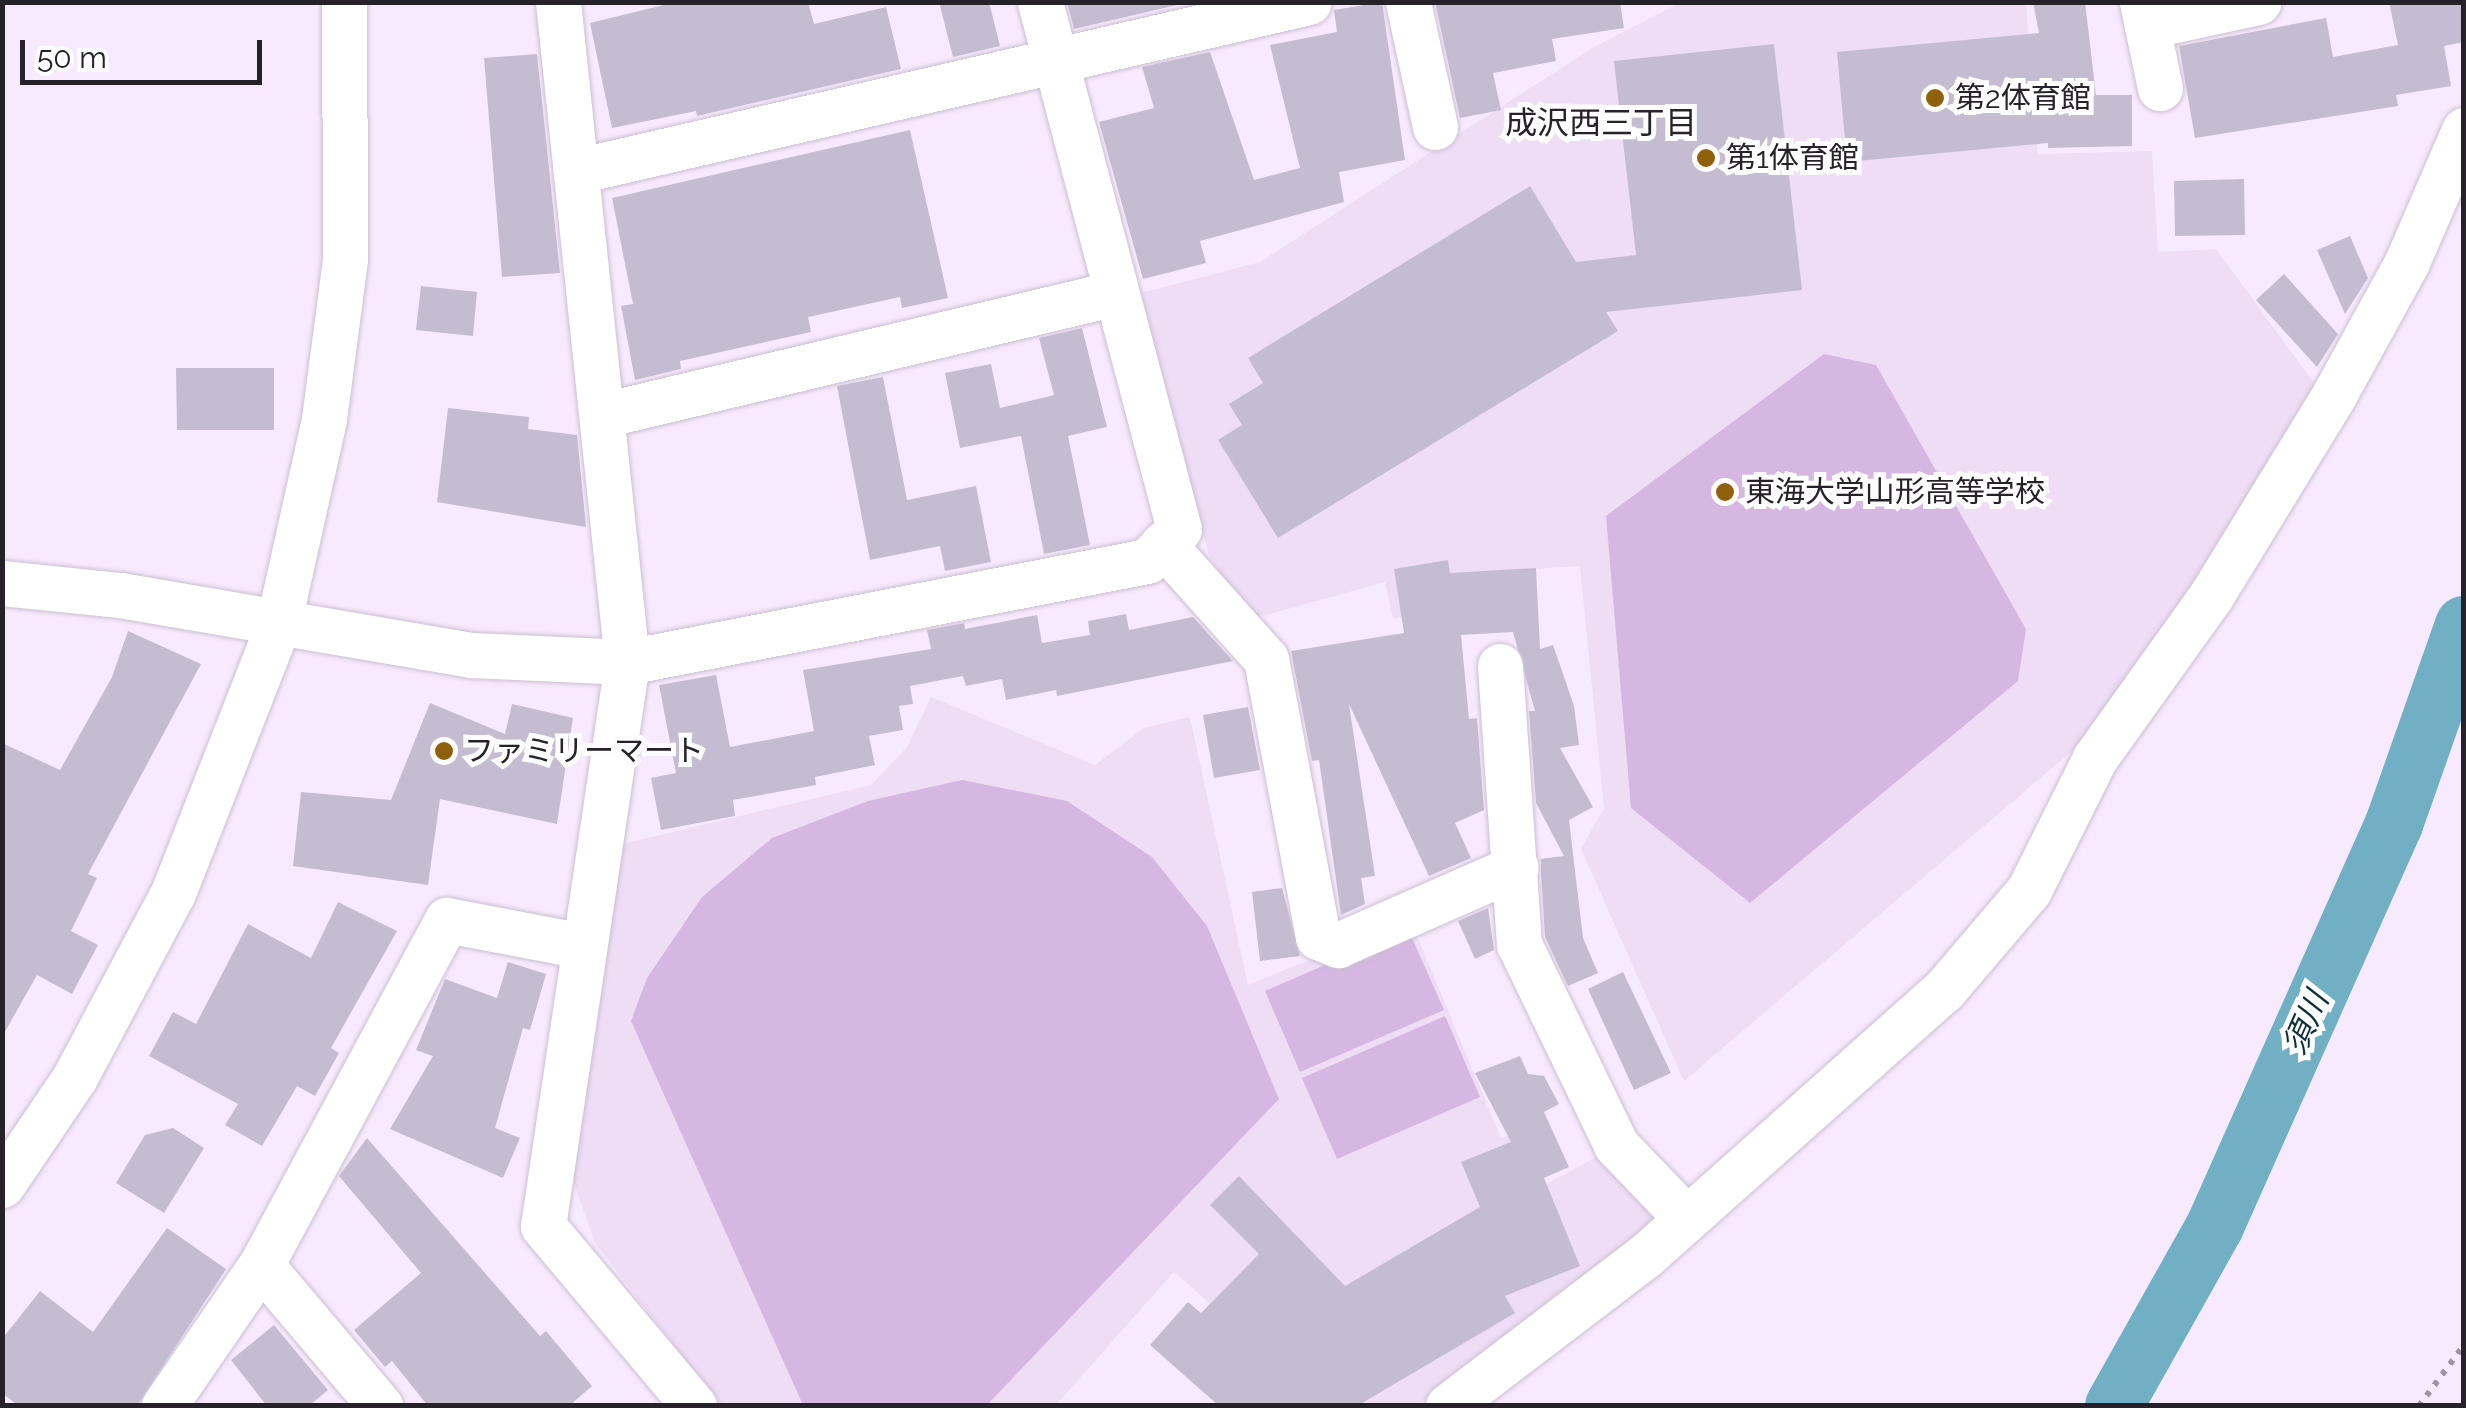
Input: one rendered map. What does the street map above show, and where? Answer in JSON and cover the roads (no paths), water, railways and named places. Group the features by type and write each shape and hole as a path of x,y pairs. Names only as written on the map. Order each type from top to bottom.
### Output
{"street":[{"path":"2,1185 75,1077 173,893 278,625 324,420 345,258 344,2"},
{"path":"558,2 627,662 543,1226 694,1406"},
{"path":"2,584 120,595 278,625 472,655 627,662 1148,560 1179,529 1040,2"},
{"path":"577,172 1057,61 1232,11 1309,2"},
{"path":"1408,2 1436,126"},
{"path":"2160,88 2145,14 2258,2"},
{"path":"1448,1406 1644,1256 1944,990 2030,890 2095,758 2212,596 2334,395 2407,262 2464,130"},
{"path":"603,415 1116,292"},
{"path":"1164,544 1266,660 1318,937 1338,945 1516,867"},
{"path":"1500,666 1519,944 1616,1145 1685,1217"},
{"path":"164,1406 261,1265 447,920 584,946"},
{"path":"261,1265 380,1406"}],"waterway":[{"name":"須川","path":"2114,1406 2215,1226 2394,824 2464,625"}],"place":[{"name":"第2体育館","path":"1935,98"},
{"name":"第1体育館","path":"1706,158"},
{"name":"東海大学山形高等学校","path":"1725,492"},
{"name":"ファミリーマート","path":"444,751"}],"district":[{"name":"成沢西三丁目","path":"1601,123"}]}
